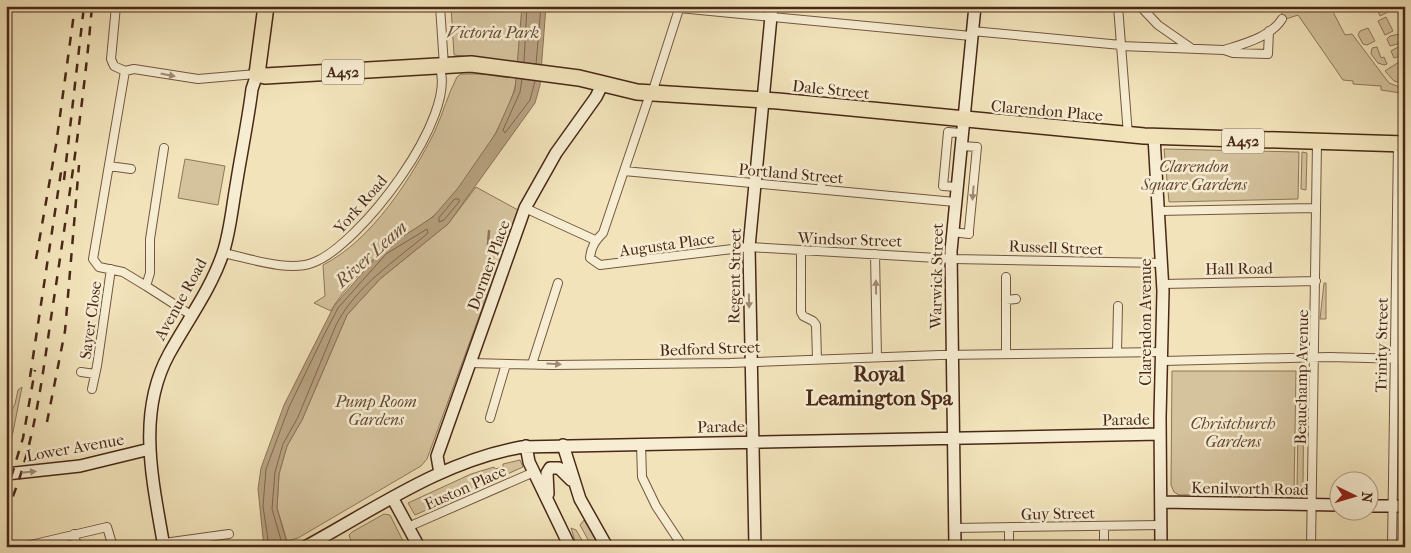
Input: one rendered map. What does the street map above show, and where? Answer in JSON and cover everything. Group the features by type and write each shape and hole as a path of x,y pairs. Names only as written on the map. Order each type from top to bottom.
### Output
{"highway":[{"path":"257,74 266,6"},
{"name":"A452","path":"257,74 265,76 442,70 466,64 506,67 608,84 629,84 652,90"},
{"name":"Dale Street","path":"652,90 763,100 963,126"},
{"name":"Clarendon Place","path":"963,126 1128,135"},
{"name":"A452","path":"1128,135 1401,144"}],"street":[{"path":"116,6 112,61 114,66 125,71 134,69 198,78 257,74"},
{"name":"York Road","path":"223,253 293,266 312,263 344,245 378,209 410,162 434,113 441,94 440,6"},
{"name":"Warwick Street","path":"955,547 950,258 975,6"},
{"path":"1118,6 1128,135"},
{"path":"1140,6 1158,25 1190,48"},
{"path":"595,240 603,233 680,7 772,11 972,34 1121,46 1224,50 1233,53 1268,54 1268,31"},
{"name":"Regent Street","path":"754,547 749,248 772,11"},
{"path":"1224,50 1256,39 1282,18"},
{"path":"125,71 94,259 99,267 123,272 191,316"},
{"name":"Avenue Road","path":"164,545 150,449 148,419 154,388 168,356 223,253 252,89 257,74"},
{"name":"Dormer Place","path":"440,472 437,456 525,208 556,154 596,97 608,84"},
{"path":"957,187 943,186 948,132 963,126"},
{"name":"Clarendon Avenue","path":"1154,137 1163,284 1160,434 1162,547"},
{"name":"Beauchamp Avenue","path":"1311,547 1317,142"},
{"name":"Trinity Street","path":"1392,547 1401,144"},
{"path":"952,232 969,234 970,230 977,147 961,146"},
{"path":"146,286 150,273 150,239 164,148"},
{"path":"109,166 131,169"},
{"name":"Portland Street","path":"624,171 955,202"},
{"path":"821,189 822,179"},
{"name":"Augusta Place","path":"525,208 595,240 590,258 603,266 749,248"},
{"path":"1158,210 1316,208"},
{"name":"Windsor Street","path":"749,248 950,258"},
{"path":"802,251 801,312 803,316 813,321 816,325 817,359"},
{"path":"875,254 877,357"},
{"name":"Russell Street","path":"950,258 1162,263"},
{"name":"Sayer Close","path":"92,389 111,269"},
{"path":"1006,277 1006,354"},
{"name":"Hall Road","path":"1163,284 1316,281"},
{"path":"532,364 558,283"},
{"path":"1006,300 1016,300"},
{"path":"1118,306 1118,352"},
{"name":"Bedford Street","path":"470,363 750,362 877,357 1118,352 1147,352 1163,356 1405,359"},
{"path":"490,418 506,364"},
{"name":"Sayer Close","path":"81,372 95,374"},
{"name":"Parade","path":"305,547 440,472 499,452 526,446 1160,434"},
{"path":"642,443 642,477 656,506 683,547"},
{"path":"562,445 573,483 587,514 607,547"},
{"path":"526,446 527,456 570,547"},
{"name":"Lower Avenue","path":"6,474 80,466 150,449"},
{"path":"548,501 547,473 552,467 562,470 573,483"},
{"name":"Euston Place","path":"408,527 534,472"},
{"path":"393,499 419,547"},
{"name":"Kenilworth Road","path":"1162,502 1328,505"},
{"path":"1378,506 1405,506"},
{"name":"Guy Street","path":"954,528 1161,525"},
{"path":"1104,526 1104,547"},
{"path":"22,547 108,527 113,547"},
{"path":"1009,527 1009,547"},
{"path":"74,534 77,547"},
{"path":"164,545 229,534"}],"green space":[{"name":"Victoria Park","path":"451,6 522,6 519,62 454,55"},
{"path":"1280,6 1330,6 1345,35 1352,34 1389,83 1405,89 1405,97 1400,100 1401,93 1381,90 1381,86 1353,84 1353,81 1343,80 1298,15 1283,20"},
{"path":"1375,6 1400,6 1405,25 1396,8 1380,16"},
{"path":"1386,17 1393,31 1385,35 1378,21"},
{"path":"1368,28 1375,41 1367,45 1363,44 1358,35 1360,31"},
{"path":"1400,34 1405,37 1401,43 1390,46 1387,39 1390,36"},
{"path":"1400,46 1404,55 1394,58 1391,51"},
{"path":"1377,47 1381,58 1384,57 1387,64 1378,63 1371,54 1372,48"},
{"path":"1399,62 1405,68 1405,84 1394,81 1385,71"},
{"path":"461,74 491,74 517,77 506,112 471,173 444,206 431,218 377,255 347,288 331,311 314,303 325,296 323,265 341,254 358,240 374,224 402,188 435,131 457,77"},
{"name":"Clarendon Square Gardens","path":"1164,149 1299,152 1298,199 1169,202"},
{"path":"1302,152 1307,153 1306,190 1301,189"},
{"path":"185,159 225,166 218,205 178,198"},
{"name":"Pump Room Gardens","path":"476,187 518,210 427,459 421,466 298,538 287,541 277,508 279,474 287,446 302,420 347,315 380,279 448,224"},
{"path":"1324,283 1326,283 1326,319 1320,319"},
{"path":"1301,322 1310,323 1310,335 1305,335 1304,338 1300,338"},
{"name":"Christchurch Gardens","path":"1172,371 1296,371 1294,494 1179,495 1174,492 1171,485"},
{"path":"1299,371 1304,373 1303,487 1297,487"},
{"path":"22,387 9,452 6,451 6,422 15,404 18,390"},
{"path":"520,460 523,467 415,515 408,503 471,474 494,467 495,469 503,467 503,464"},
{"path":"384,514 390,515 406,547 345,547 346,542 351,541 349,535 352,532"},
{"path":"584,520 600,547 592,547 580,525"},
{"path":"571,528 576,530 586,547 577,547"}],"water":[{"name":"River Leam","path":"522,6 546,6 540,85 535,103 448,224 380,279 347,315 302,420 287,446 279,474 277,508 288,547 264,547 258,489 261,468 284,405 334,306 382,250 433,217 458,188 496,133 515,90"}],"waterway":[{"path":"488,245 489,231"}],"railway":[{"path":"36,259 56,145 75,6"},
{"path":"64,180 84,6"},
{"path":"6,513 17,487 25,460 38,404 76,149 92,6"},
{"path":"47,422 65,331 79,165"},
{"path":"30,377 61,172"},
{"path":"6,494 23,438 35,370"}],"district":[{"name":"Royal Leamington Spa","path":"879,386"}]}
